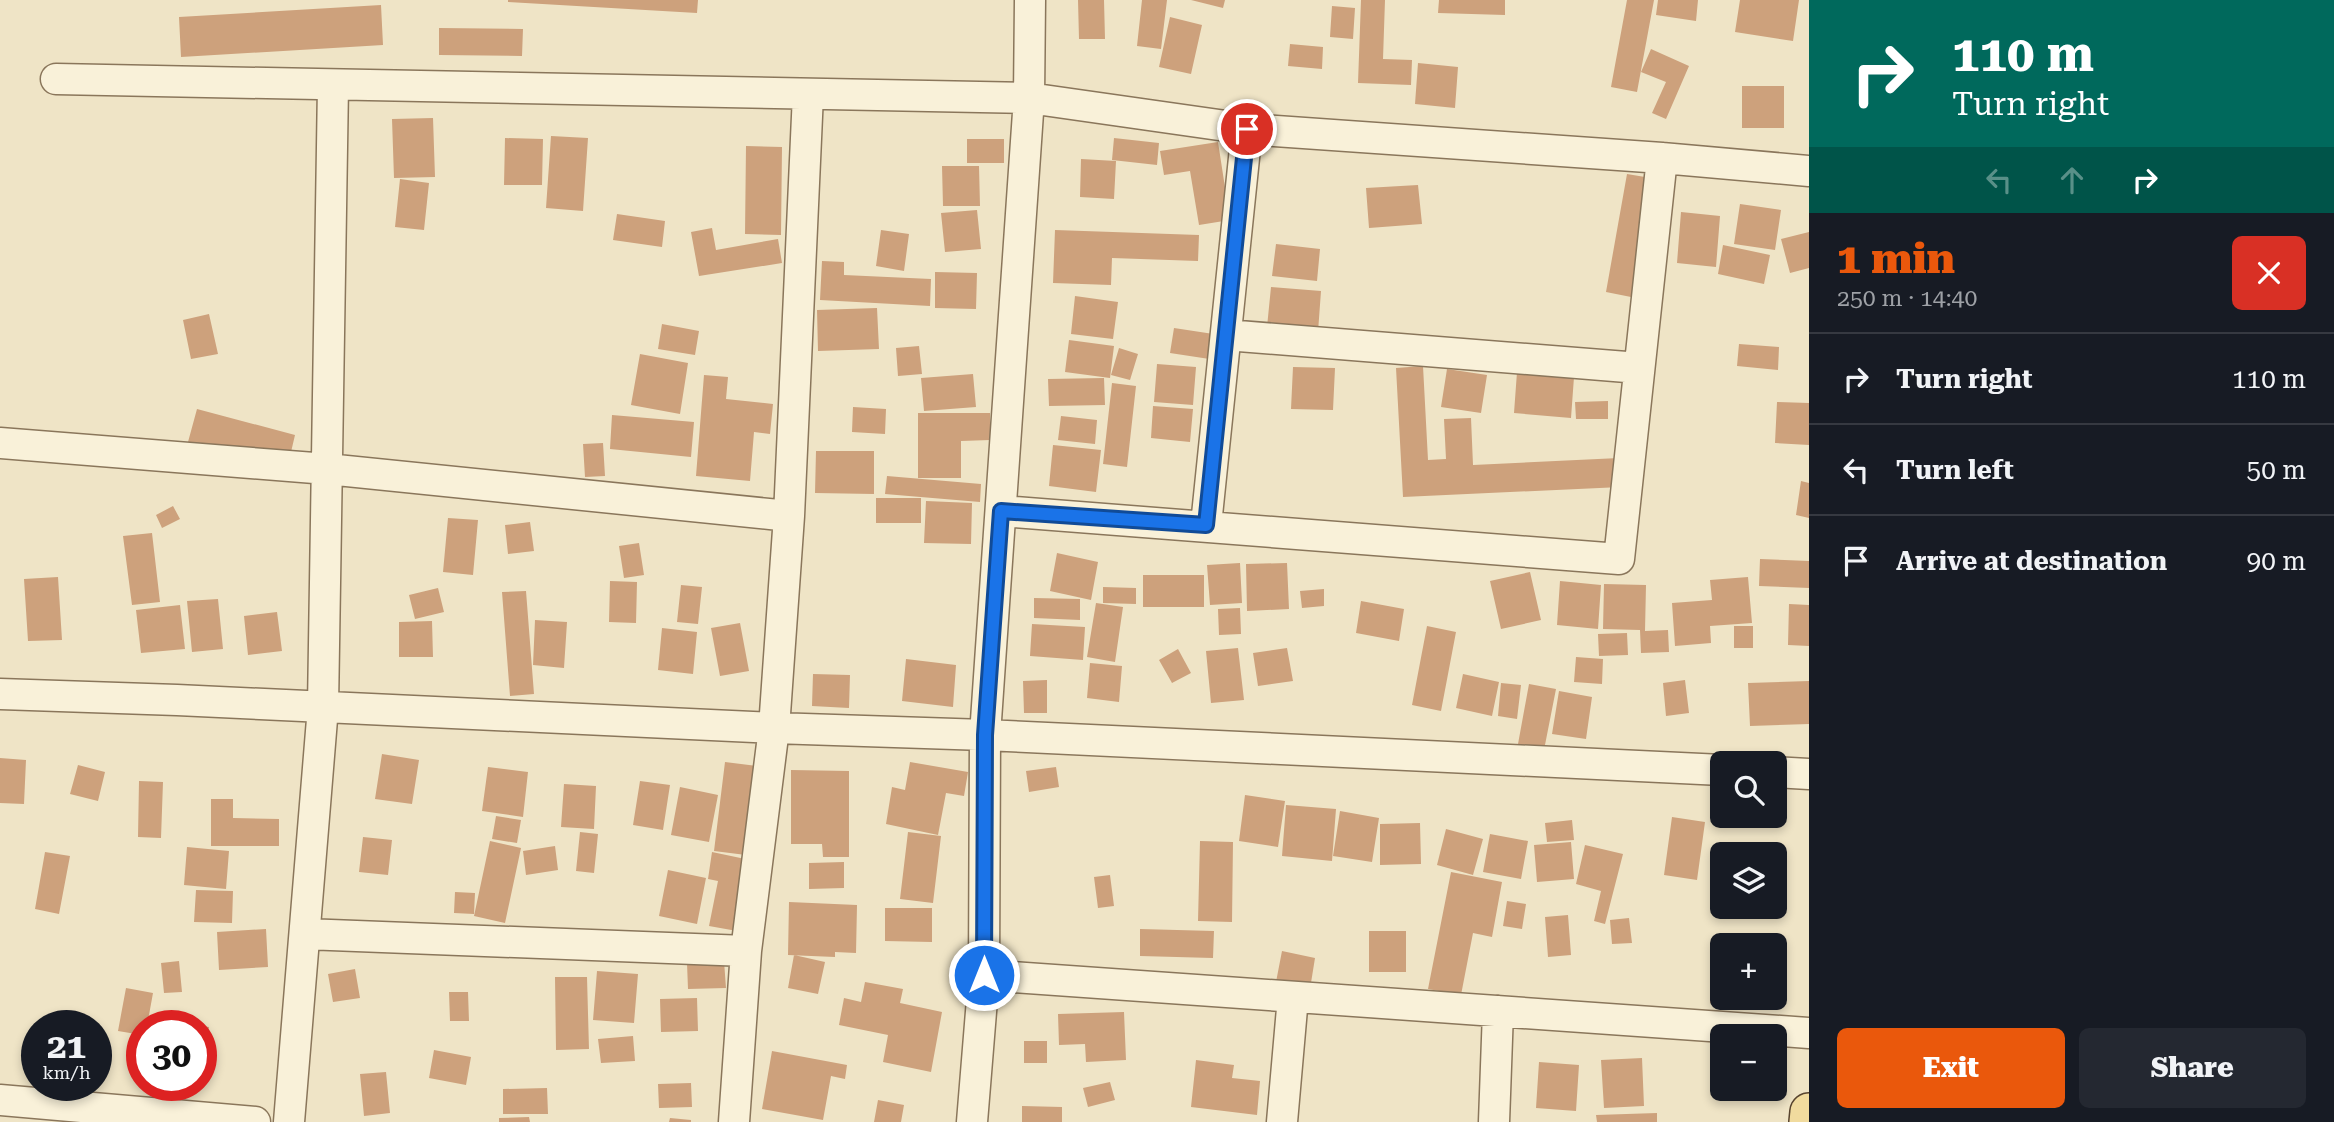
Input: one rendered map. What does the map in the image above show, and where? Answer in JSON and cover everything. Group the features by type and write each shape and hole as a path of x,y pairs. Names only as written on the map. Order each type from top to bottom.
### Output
{"main road":[{"path":"1808,1122 1809,1112"}],"street":[{"path":"972,1122 984,975 985,735 1029,98 1030,0"},
{"path":"56,79 1029,98 1247,129 1662,158 1809,172"},
{"path":"289,1122 323,707 333,85"},
{"path":"734,1122 746,951 774,728 789,516 808,94"},
{"path":"1206,525 1247,129"},
{"path":"1001,511 1619,559 1662,158"},
{"path":"1226,335 1639,368"},
{"path":"0,443 327,469 789,516"},
{"path":"0,694 985,735 1710,769"},
{"path":"1787,773 1809,774"},
{"path":"304,934 746,951"},
{"path":"984,975 1809,1033"},
{"path":"1282,1122 1293,997"},
{"path":"1494,1122 1498,1011"},
{"path":"0,1100 62,1114 255,1122"}],"building":[{"path":"508,0 698,0 697,13"},
{"path":"1078,0 1104,0 1105,39 1079,39"},
{"path":"1142,0 1167,0 1161,49 1137,46"},
{"path":"1191,0 1225,0 1223,8"},
{"path":"1361,0 1385,0 1383,59 1412,60 1411,85 1358,83"},
{"path":"1439,0 1505,0 1505,15 1438,13"},
{"path":"1627,0 1654,0 1637,92 1611,87"},
{"path":"1658,0 1698,0 1696,21 1656,15"},
{"path":"1740,0 1799,0 1793,41 1735,32"},
{"path":"381,5 383,45 181,57 179,17"},
{"path":"1332,6 1355,8 1353,39 1330,37"},
{"path":"1170,17 1202,25 1191,74 1159,67"},
{"path":"439,28 523,29 522,56 439,55"},
{"path":"1290,44 1323,47 1322,69 1288,66"},
{"path":"1651,49 1689,66 1666,119 1652,113 1666,82 1641,72"},
{"path":"1418,63 1458,67 1455,108 1415,104"},
{"path":"1742,86 1784,86 1784,128 1742,128"},
{"path":"433,118 435,177 394,178 392,119"},
{"path":"551,136 588,138 583,211 546,208"},
{"path":"505,138 543,139 542,185 504,185"},
{"path":"1114,138 1159,143 1157,165 1112,160"},
{"path":"967,139 1004,139 1004,163 967,163"},
{"path":"1218,142 1230,220 1199,225 1190,171 1164,175 1160,151"},
{"path":"746,146 782,147 781,235 745,234"},
{"path":"1081,159 1116,161 1114,199 1080,197"},
{"path":"942,166 979,166 980,206 943,206"},
{"path":"1627,174 1657,179 1636,298 1606,292"},
{"path":"400,179 429,183 424,230 395,227"},
{"path":"1418,185 1422,224 1369,228 1366,188"},
{"path":"1740,204 1781,210 1775,250 1734,244"},
{"path":"977,210 981,249 945,252 941,213"},
{"path":"1681,212 1720,216 1716,267 1677,263"},
{"path":"617,214 665,221 662,247 613,240"},
{"path":"712,228 716,250 778,239 782,263 699,276 691,232"},
{"path":"881,230 909,234 904,271 876,266"},
{"path":"1055,230 1199,235 1198,261 1112,258 1111,285 1053,283"},
{"path":"1809,232 1809,268 1790,273 1781,239"},
{"path":"1276,244 1320,249 1317,281 1272,276"},
{"path":"1723,245 1770,255 1764,284 1718,274"},
{"path":"822,261 844,262 844,275 931,279 930,306 820,300"},
{"path":"935,272 977,273 976,309 935,308"},
{"path":"1271,287 1321,291 1318,332 1267,327"},
{"path":"1075,296 1118,302 1113,339 1071,334"},
{"path":"877,308 879,349 818,351 817,310"},
{"path":"209,314 218,354 191,359 183,320"},
{"path":"662,324 699,331 695,355 658,349"},
{"path":"1174,328 1220,335 1216,360 1170,353"},
{"path":"1069,340 1114,346 1110,378 1065,372"},
{"path":"1739,344 1779,347 1778,370 1737,366"},
{"path":"919,346 922,374 898,376 896,348"},
{"path":"1119,348 1138,354 1130,380 1111,375"},
{"path":"640,354 688,363 680,414 631,405"},
{"path":"1157,364 1196,367 1193,405 1154,402"},
{"path":"1423,366 1428,460 1446,459 1444,419 1471,418 1473,465 1619,458 1621,487 1403,497 1396,368"},
{"path":"1293,367 1335,368 1333,410 1291,409"},
{"path":"1447,369 1487,375 1481,413 1441,407"},
{"path":"1517,372 1574,377 1571,418 1514,413"},
{"path":"973,374 976,407 924,411 921,378"},
{"path":"704,375 728,377 726,399 773,404 770,434 754,432 750,481 696,476"},
{"path":"1104,378 1105,405 1049,406 1048,379"},
{"path":"1112,383 1136,386 1127,467 1103,464"},
{"path":"1608,401 1608,419 1576,419 1575,402"},
{"path":"1777,402 1809,403 1809,445 1775,443"},
{"path":"1153,406 1193,409 1190,442 1151,438"},
{"path":"853,407 886,409 885,434 852,432"},
{"path":"197,409 295,435 287,469 188,442"},
{"path":"918,413 990,413 990,440 961,441 961,478 918,478"},
{"path":"612,415 694,422 691,457 610,449"},
{"path":"1061,416 1097,420 1095,444 1058,440"},
{"path":"603,443 605,476 585,477 583,444"},
{"path":"1053,445 1101,450 1096,492 1049,486"},
{"path":"816,451 874,451 874,494 815,493"},
{"path":"887,476 981,484 980,502 885,494"},
{"path":"1801,481 1809,483 1809,518 1796,515"},
{"path":"876,498 921,498 921,523 876,523"},
{"path":"926,501 972,503 971,544 924,543"},
{"path":"173,506 180,519 162,528 156,515"},
{"path":"448,518 478,520 473,575 443,572"},
{"path":"530,522 534,551 508,554 505,525"},
{"path":"152,533 160,602 132,605 123,536"},
{"path":"639,543 644,575 624,578 619,546"},
{"path":"1057,553 1098,562 1091,600 1050,591"},
{"path":"1760,559 1809,561 1809,588 1759,586"},
{"path":"1240,563 1242,603 1210,605 1207,565"},
{"path":"1287,563 1289,609 1247,611 1246,564"},
{"path":"1530,572 1541,620 1501,629 1490,581"},
{"path":"1143,575 1204,575 1204,607 1143,607"},
{"path":"58,577 62,640 28,641 24,579"},
{"path":"1748,577 1752,623 1710,626 1711,643 1675,646 1672,603 1712,600 1710,580"},
{"path":"610,581 637,582 636,623 609,622"},
{"path":"1560,581 1601,585 1598,629 1557,625"},
{"path":"1604,584 1646,585 1645,631 1668,630 1669,652 1641,653 1640,630 1603,629"},
{"path":"681,585 702,587 698,624 677,622"},
{"path":"1103,587 1136,588 1136,604 1103,603"},
{"path":"438,588 444,612 415,619 409,595"},
{"path":"1324,589 1324,606 1302,608 1300,591"},
{"path":"526,591 534,694 510,696 502,592"},
{"path":"1034,598 1080,599 1080,620 1034,618"},
{"path":"218,599 223,649 192,652 187,601"},
{"path":"1361,601 1404,609 1399,641 1356,633"},
{"path":"1096,603 1123,607 1115,662 1087,657"},
{"path":"1789,604 1809,605 1809,646 1788,645"},
{"path":"180,605 185,649 141,653 136,610"},
{"path":"1240,608 1241,634 1219,635 1218,609"},
{"path":"277,612 282,651 248,655 244,616"},
{"path":"535,620 567,622 564,668 533,665"},
{"path":"432,621 433,657 399,657 399,622"},
{"path":"740,623 749,671 720,676 711,628"},
{"path":"1032,624 1085,627 1083,660 1030,656"},
{"path":"1427,626 1456,632 1441,711 1412,705"},
{"path":"1734,626 1753,626 1753,648 1734,648"},
{"path":"662,628 697,632 693,674 658,670"},
{"path":"1627,633 1628,655 1599,656 1598,634"},
{"path":"1238,648 1244,700 1211,703 1206,651"},
{"path":"1287,648 1293,681 1258,686 1253,653"},
{"path":"1178,649 1191,673 1172,683 1159,660"},
{"path":"1576,657 1603,659 1602,684 1574,682"},
{"path":"906,659 956,665 953,707 902,701"},
{"path":"1090,663 1122,666 1119,702 1087,698"},
{"path":"813,674 850,675 849,708 812,706"},
{"path":"1463,674 1499,682 1492,716 1456,708"},
{"path":"1047,680 1047,713 1024,713 1023,681"},
{"path":"1685,680 1689,713 1666,716 1663,683"},
{"path":"1809,681 1809,724 1750,726 1748,683"},
{"path":"1501,683 1521,685 1517,719 1498,716"},
{"path":"1529,684 1556,689 1544,750 1518,744"},
{"path":"1559,691 1592,697 1586,739 1552,734"},
{"path":"382,754 419,760 412,804 375,799"},
{"path":"0,758 26,760 24,804 0,803"},
{"path":"725,762 757,766 746,855 714,851"},
{"path":"910,762 968,772 964,796 946,793 938,835 886,824 892,787 905,790"},
{"path":"78,765 105,772 98,801 70,794"},
{"path":"488,767 528,772 523,817 482,811"},
{"path":"1056,767 1059,787 1029,792 1026,771"},
{"path":"791,770 849,771 849,857 823,857 822,844 791,844"},
{"path":"139,781 163,782 161,838 138,837"},
{"path":"640,781 670,785 663,830 633,825"},
{"path":"564,784 596,786 594,829 561,827"},
{"path":"680,787 718,795 709,842 671,835"},
{"path":"1245,795 1285,801 1278,847 1239,841"},
{"path":"211,799 233,799 233,818 279,819 279,846 211,846"},
{"path":"1286,805 1336,809 1332,861 1282,856"},
{"path":"1340,811 1379,818 1372,862 1333,856"},
{"path":"496,816 521,820 517,843 492,839"},
{"path":"1672,817 1705,822 1697,880 1664,875"},
{"path":"1572,820 1574,840 1547,842 1545,823"},
{"path":"1420,823 1421,864 1380,865 1380,824"},
{"path":"1446,829 1483,839 1473,875 1437,865"},
{"path":"580,832 598,834 594,873 576,871"},
{"path":"908,832 941,836 933,903 900,899"},
{"path":"1490,834 1528,841 1521,879 1483,872"},
{"path":"363,837 392,840 388,875 359,872"},
{"path":"490,841 521,848 505,923 474,916"},
{"path":"1200,841 1233,842 1232,922 1198,921"},
{"path":"1571,842 1574,879 1537,882 1534,845"},
{"path":"1585,845 1623,854 1605,924 1594,921 1601,891 1576,884"},
{"path":"555,846 558,870 526,875 523,851"},
{"path":"187,847 229,851 226,889 184,885"},
{"path":"45,852 70,856 59,914 35,909"},
{"path":"712,852 750,860 737,931 709,926 718,881 708,879"},
{"path":"844,862 844,888 809,889 809,863"},
{"path":"668,870 706,878 697,924 659,916"},
{"path":"1451,872 1502,882 1492,937 1473,933 1461,995 1428,989"},
{"path":"1110,875 1114,906 1098,908 1094,877"},
{"path":"196,890 233,891 232,923 194,922"},
{"path":"455,892 475,893 474,914 454,913"},
{"path":"1507,901 1526,904 1522,929 1503,926"},
{"path":"789,902 857,905 856,953 835,952 835,957 788,955"},
{"path":"885,908 932,908 932,942 885,941"},
{"path":"1568,915 1571,955 1548,957 1545,917"},
{"path":"1629,918 1632,943 1612,944 1610,920"},
{"path":"266,929 268,967 219,970 217,932"},
{"path":"1140,929 1214,931 1213,958 1140,956"},
{"path":"1369,931 1406,931 1406,972 1369,972"},
{"path":"1282,951 1315,958 1310,989 1276,982"},
{"path":"794,955 825,962 818,994 788,988"},
{"path":"179,961 182,992 164,993 161,963"},
{"path":"724,961 726,988 688,989 687,963"},
{"path":"355,969 360,998 333,1002 328,974"},
{"path":"597,971 638,974 634,1023 593,1020"},
{"path":"555,977 587,977 589,1049 556,1050"},
{"path":"865,982 903,989 900,1003 942,1012 931,1072 883,1062 888,1035 839,1025 844,998 861,1002"},
{"path":"126,988 153,993 150,1010 126,1010 126,1032 118,1031"},
{"path":"449,992 468,992 469,1021 450,1021"},
{"path":"697,998 698,1031 661,1032 660,999"},
{"path":"1124,1012 1126,1060 1086,1062 1085,1044 1059,1045 1058,1014"},
{"path":"633,1036 635,1061 601,1063 598,1039"},
{"path":"1024,1041 1047,1041 1047,1063 1024,1063"},
{"path":"434,1050 471,1057 466,1085 429,1078"},
{"path":"772,1051 847,1065 845,1079 831,1076 823,1120 762,1109"},
{"path":"1642,1058 1644,1106 1604,1108 1601,1060"},
{"path":"1196,1060 1234,1065 1232,1078 1260,1081 1257,1115 1191,1107"},
{"path":"1539,1062 1579,1065 1576,1111 1536,1108"},
{"path":"386,1072 390,1113 364,1116 360,1074"},
{"path":"1110,1082 1115,1100 1088,1107 1083,1088"},
{"path":"691,1083 692,1107 659,1108 658,1084"},
{"path":"547,1088 548,1114 503,1114 503,1089"},
{"path":"878,1100 904,1105 901,1122 874,1122"},
{"path":"1022,1106 1062,1107 1062,1122 1022,1122"},
{"path":"1657,1113 1657,1122 1597,1122 1596,1115"},
{"path":"529,1117 530,1122 499,1122 499,1118"},
{"path":"670,1118 691,1120 691,1122 669,1122"}],"route":[{"path":"984,975 985,735 1001,511 1206,525 1247,129"}]}
